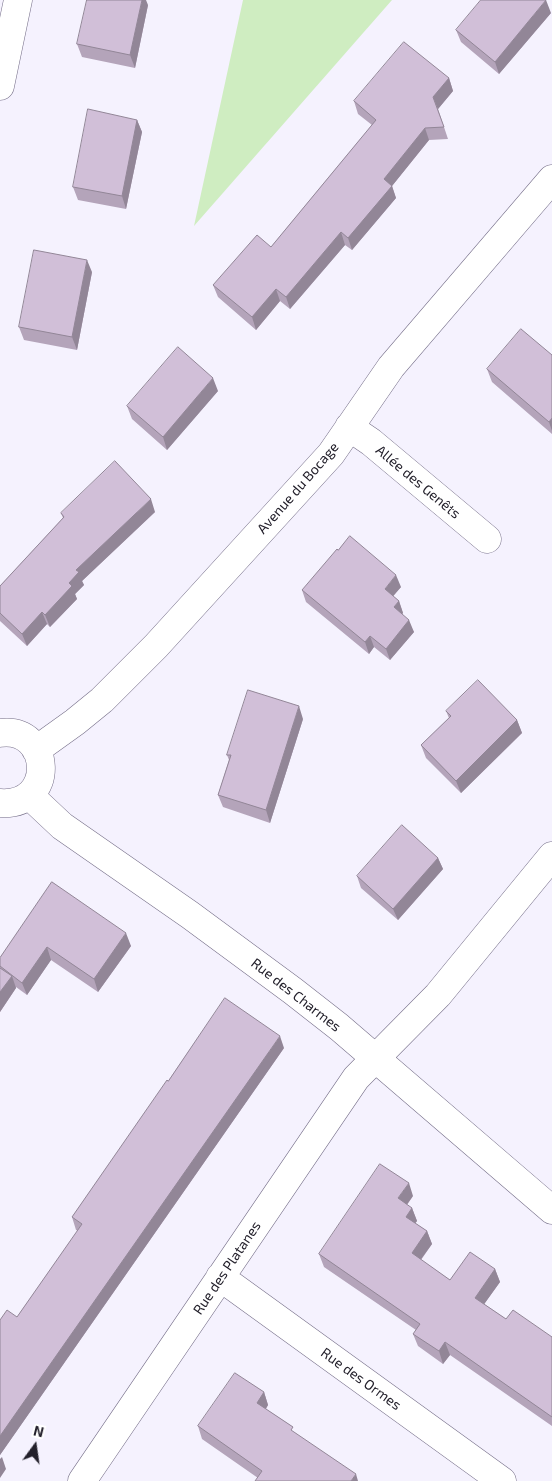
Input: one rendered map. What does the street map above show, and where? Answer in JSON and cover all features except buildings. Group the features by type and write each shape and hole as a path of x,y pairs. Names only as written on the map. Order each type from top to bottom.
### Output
{"street":[{"path":"0,86 18,0"},
{"name":"Avenue du Bocage","path":"36,750 102,700 156,646 331,454 391,367 552,179"},
{"name":"Allée des Genêts","path":"348,427 371,442 486,539"},
{"path":"0,733 13,732 30,742 36,750 41,765 41,774 35,789 29,795 21,801 11,804 0,804"},
{"name":"Rue des Charmes","path":"29,795 62,826 190,915 285,985 375,1058 552,1210"},
{"name":"Rue des Platanes","path":"92,1477 220,1278 356,1078 438,995 552,856"},
{"name":"Rue des Ormes","path":"220,1278 502,1481"}],"green space":[{"path":"243,0 392,0 194,226"}]}
